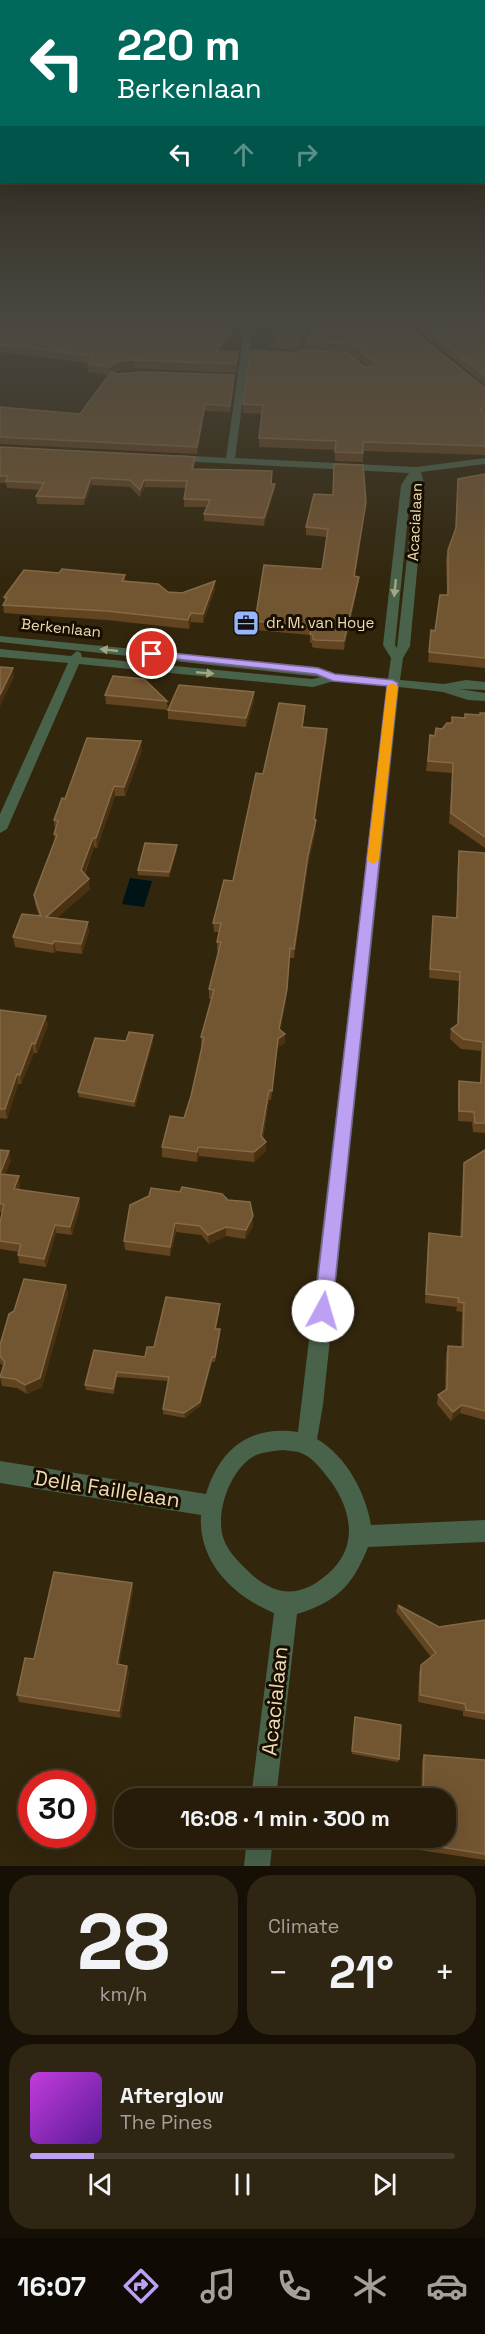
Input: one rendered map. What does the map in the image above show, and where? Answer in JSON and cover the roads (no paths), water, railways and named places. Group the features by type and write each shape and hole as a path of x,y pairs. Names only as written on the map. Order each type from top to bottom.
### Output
{"street":[{"path":"230,460 237,412"},
{"path":"163,457 416,470 485,461"},
{"name":"Acacialaan","path":"306,1444 314,1393 393,683 397,658 404,646 420,486 416,470"},
{"name":"Berkenlaan","path":"0,639 318,671 333,677 444,688 468,696 485,697"},
{"path":"0,830 81,647"},
{"name":"Berkenlaan","path":"0,653 313,683 333,677"},
{"name":"Berkenlaan","path":"444,688 466,684 485,686"},
{"path":"283,1440 306,1444 327,1460 346,1484 357,1511 360,1537 351,1563 332,1586 312,1597 287,1604 264,1597 239,1579 224,1561 212,1537 213,1506 218,1486 229,1467 243,1451 265,1442 283,1440"},
{"name":"Della Faillelaan","path":"0,1472 213,1506"},
{"path":"360,1537 385,1534 454,1536 485,1531"},
{"name":"Acacialaan","path":"265,1788 287,1604"},
{"path":"257,1866 259,1848"}],"place":[{"name":"dr. M. van Hoye","path":"246,623"}]}
